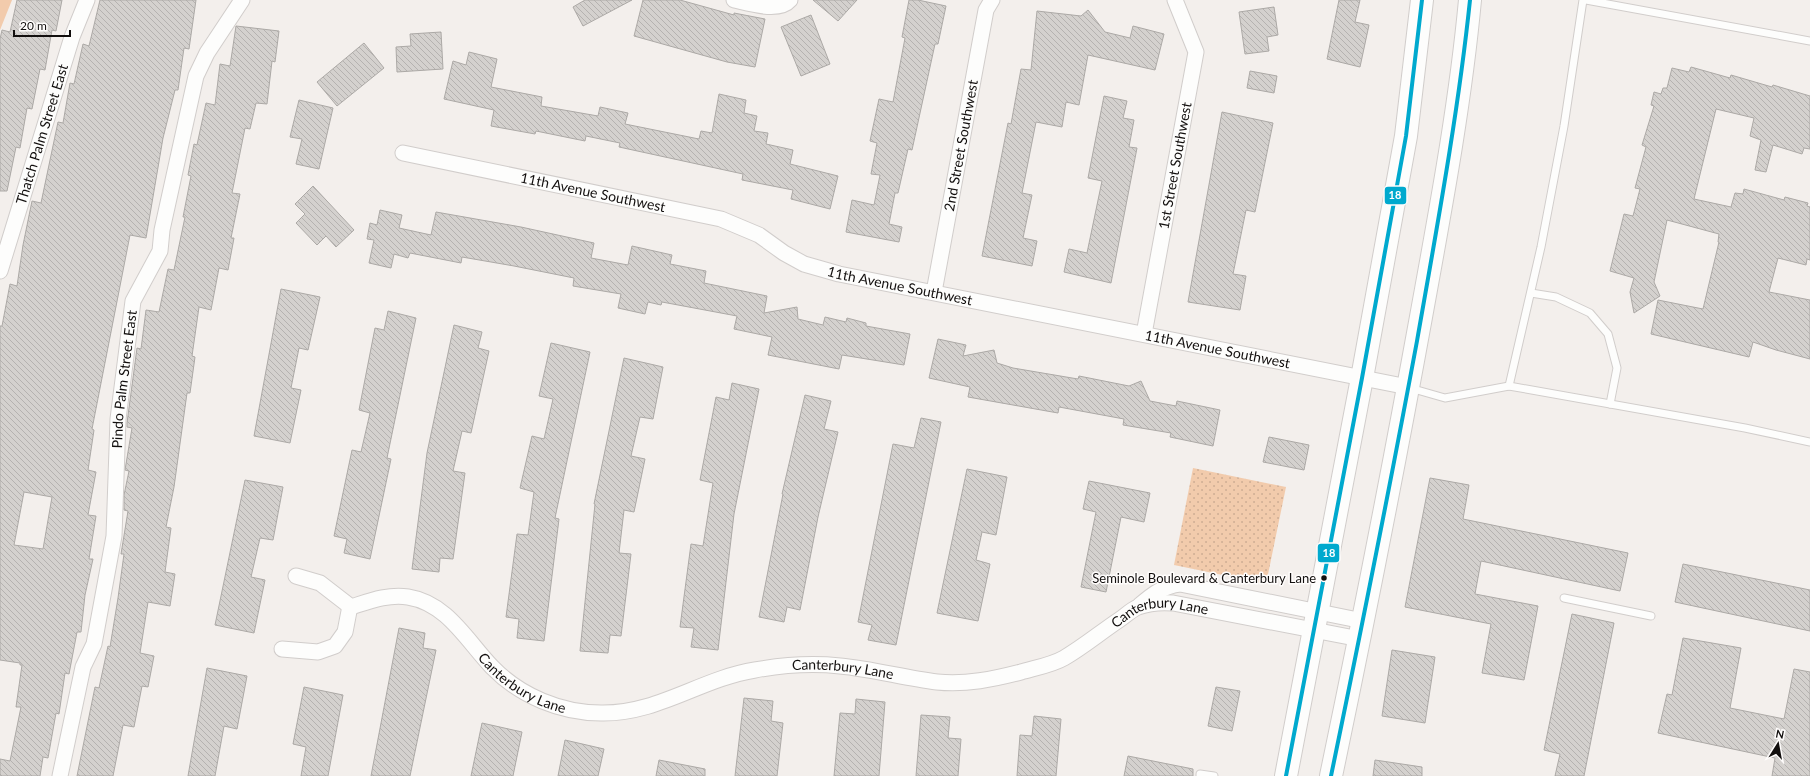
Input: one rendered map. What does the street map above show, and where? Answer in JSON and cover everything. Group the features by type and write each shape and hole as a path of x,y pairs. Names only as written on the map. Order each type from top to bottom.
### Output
{"main road":[{"path":"1286,776 1362,378 1406,136 1422,0"},
{"path":"1330,776 1362,630 1454,134 1470,0"}],"street":[{"name":"Thatch Palm Street East","path":"0,271 72,37 87,0"},
{"name":"Pindo Palm Street East","path":"60,776 83,667 94,644 114,536 118,419 134,301 160,251 162,230 196,76 207,53 242,0"},
{"path":"734,0 758,6 774,6 790,0"},
{"name":"2nd Street Southwest","path":"934,292 986,10 992,0"},
{"name":"1st Street Southwest","path":"1144,334 1196,52 1175,0"},
{"name":"11th Avenue Southwest","path":"403,153 721,219 759,235 784,253 804,264 839,274 1408,387"},
{"path":"282,649 318,652 335,646 345,632 350,606 320,582 296,576"},
{"path":"1136,608 1157,591 1170,585 1180,584 1315,621 1362,630"},
{"name":"Canterbury Lane","path":"350,606 382,597 396,596 409,597 432,605 453,623 493,669 522,691 558,707 580,712 599,714 642,710 726,677 754,670 782,666 820,664 940,682 983,681 1022,672 1062,659 1136,608 1151,604 1173,602 1315,621"}],"lane":[{"path":"1509,386 1531,293 1564,126 1583,0"},
{"path":"1586,0 1810,41"},
{"path":"1531,293 1556,296 1590,313 1608,334 1617,368 1610,404"},
{"path":"1408,387 1445,398 1509,386 1745,428 1810,442"},
{"path":"1564,598 1651,616"},
{"path":"1200,776 1200,774 1214,776"}],"shaded area":[{"path":"0,0 12,0 0,30"},
{"path":"1193,468 1286,487 1266,584 1174,565"}],"building":[{"path":"17,0 62,0 56,31 52,30 45,70 40,69 32,109 27,108 20,148 16,147 7,191 0,191 0,39 2,30 10,32"},
{"path":"100,0 196,0 189,49 184,48 178,90 175,90 163,138 146,238 130,235 92,429 94,430 88,470 96,472 88,515 96,516 89,559 93,559 85,595 81,632 77,632 69,674 65,673 59,714 56,713 48,758 43,757 40,776 0,776 0,759 10,761 21,707 16,707 22,665 20,665 20,663 0,660 0,326 2,326 10,284 17,286 23,245 32,201 41,203 58,122 63,123 70,83 74,84 83,44 89,46","holes":["24,492 52,497 43,549 14,545"]},
{"path":"585,0 632,0 583,26 573,7"},
{"path":"643,0 680,0 734,15 734,13 765,19 755,67 727,62 634,36"},
{"path":"813,0 857,0 838,21"},
{"path":"909,0 918,0 946,6 938,44 935,44 912,150 908,149 898,193 895,193 889,224 902,227 899,242 846,232 852,200 874,205 880,175 871,174 877,143 870,141 879,99 893,102 905,38 902,37"},
{"path":"1339,0 1360,0 1355,22 1369,25 1360,67 1327,59"},
{"path":"1274,7 1278,35 1267,37 1269,51 1245,54 1239,12"},
{"path":"1088,10 1105,32 1130,38 1133,26 1164,34 1155,70 1088,55 1079,105 1066,102 1062,127 1036,122 1022,193 1032,195 1023,238 1037,241 1032,266 982,256 1008,123 1011,124 1021,69 1031,70 1037,11 1081,16"},
{"path":"811,15 830,64 801,76 781,27"},
{"path":"236,26 279,31 275,62 272,61 267,104 256,103 250,129 245,128 232,193 240,194 231,238 234,238 228,270 219,268 211,310 199,307 192,356 195,357 190,393 187,393 174,487 166,527 171,528 165,572 175,574 170,606 148,602 140,653 154,656 148,687 142,686 134,727 123,725 113,776 77,776 95,687 99,688 108,646 110,647 118,598 124,554 121,554 128,511 124,510 124,495 129,471 125,470 132,428 127,427 127,423 137,348 141,349 146,310 159,312 168,269 174,270 185,217 183,217 191,176 188,175 194,144 197,145 206,103 215,105 220,64 230,66"},
{"path":"441,32 443,69 397,72 396,47 411,46 410,34"},
{"path":"364,43 384,68 337,106 317,82"},
{"path":"469,52 497,59 491,87 542,97 541,106 598,116 600,107 628,113 625,124 699,139 701,131 712,133 719,94 746,100 744,113 757,116 754,131 768,133 766,144 793,150 790,164 838,176 830,209 791,199 793,190 742,180 743,174 619,147 620,143 586,136 585,141 536,131 535,134 491,126 494,110 444,99 453,61 466,65"},
{"path":"1691,67 1730,78 1731,75 1772,87 1773,85 1810,96 1810,149 1804,148 1802,154 1773,145 1766,172 1755,170 1761,140 1750,136 1754,118 1716,109 1694,199 1731,207 1735,193 1743,194 1744,189 1784,200 1785,197 1808,203 1807,206 1810,207 1810,260 1807,259 1806,265 1778,258 1769,292 1810,300 1810,359 1753,342 1749,357 1651,334 1658,300 1703,309 1719,242 1719,234 1667,220 1654,282 1660,296 1634,313 1630,292 1634,278 1610,271 1624,214 1633,216 1640,189 1635,188 1646,147 1642,145 1654,106 1651,105 1654,92 1661,94 1663,88 1667,88 1672,68 1689,72"},
{"path":"1250,71 1277,76 1274,93 1247,88"},
{"path":"1104,96 1127,101 1123,118 1134,120 1129,147 1137,148 1111,283 1064,272 1069,249 1087,253 1102,181 1088,178"},
{"path":"299,100 333,108 319,169 296,164 302,139 290,137"},
{"path":"1222,112 1273,123 1255,212 1246,210 1233,274 1246,276 1240,310 1188,302"},
{"path":"313,186 354,230 336,247 326,236 317,245 296,223 305,214 295,204"},
{"path":"380,210 402,215 399,228 431,235 436,212 521,227 594,243 591,258 628,265 632,246 672,255 670,264 706,271 704,283 767,296 764,313 797,307 798,319 823,325 825,317 846,322 847,318 866,323 866,326 910,334 904,365 842,355 839,369 768,355 772,337 734,329 737,316 662,302 661,305 648,302 645,314 618,308 621,294 573,286 574,278 514,266 462,257 461,263 410,253 408,258 394,254 391,268 369,263 374,240 367,239 370,223 377,225"},
{"path":"281,289 320,297 308,350 299,348 291,388 301,390 290,443 254,436"},
{"path":"388,311 416,318 387,458 391,459 370,559 344,553 347,539 334,536 352,450 361,452 370,413 359,410 375,328 384,330"},
{"path":"454,325 482,332 478,348 489,351 471,433 462,431 453,471 465,473 453,559 440,558 439,572 412,569 427,453"},
{"path":"938,339 966,345 963,356 994,350 997,363 1013,368 1078,379 1079,376 1129,386 1141,381 1150,401 1176,406 1177,401 1220,410 1213,446 1170,437 1171,433 1123,425 1124,419 1059,407 1058,413 968,397 970,387 929,378"},
{"path":"551,343 590,352 555,518 559,519 544,641 517,638 519,619 506,617 517,534 528,535 534,492 520,488 532,436 544,439 553,399 539,396"},
{"path":"624,358 663,367 653,419 640,417 631,456 645,459 634,512 624,510 619,553 631,554 621,636 610,635 608,653 580,651 594,504"},
{"path":"732,383 759,389 734,514 718,650 691,647 694,628 680,627 691,544 703,546 713,483 700,480 716,397 729,400"},
{"path":"805,395 831,401 824,429 838,432 818,517 800,610 787,607 784,622 759,617 782,494"},
{"path":"921,418 941,422 896,645 868,640 872,625 858,622 893,444 914,448"},
{"path":"1269,437 1309,445 1304,470 1263,462"},
{"path":"967,469 1007,477 996,535 982,532 976,560 990,564 978,621 937,613"},
{"path":"1430,478 1469,485 1463,519 1628,553 1620,591 1481,561 1475,594 1538,606 1524,680 1482,673 1491,624 1405,607"},
{"path":"245,480 283,487 273,540 260,538 251,577 265,580 254,633 215,625"},
{"path":"1089,481 1150,493 1144,522 1121,517 1106,592 1081,587 1096,512 1083,509"},
{"path":"1683,564 1810,590 1810,631 1675,602"},
{"path":"1572,614 1614,623 1584,776 1555,776 1560,754 1544,750"},
{"path":"399,628 425,633 423,648 436,650 410,776 371,776"},
{"path":"1683,638 1741,648 1730,708 1784,719 1794,669 1810,672 1810,776 1772,776 1775,758 1658,733 1667,694 1672,695"},
{"path":"1392,650 1435,657 1425,723 1382,716"},
{"path":"207,668 247,676 237,729 224,726 215,776 188,776"},
{"path":"304,687 343,695 328,776 301,776 306,747 293,744"},
{"path":"1216,687 1240,691 1232,731 1208,726"},
{"path":"744,698 773,701 771,721 783,723 777,776 735,776"},
{"path":"856,699 885,702 879,776 834,776 840,713 855,714"},
{"path":"921,715 950,717 948,738 961,739 958,776 916,776"},
{"path":"1034,716 1061,719 1056,776 1017,776 1020,735 1032,736"},
{"path":"482,723 522,732 513,776 471,776"},
{"path":"565,740 604,749 598,776 558,776"},
{"path":"1128,756 1193,769 1193,776 1124,776"},
{"path":"659,760 705,769 705,776 656,776"},
{"path":"1375,760 1422,767 1422,776 1373,776"}],"transit line":[{"name":"18","path":"1286,776 1362,378 1406,136 1422,0"},
{"name":"18","path":"1331,776 1417,341 1453,128 1470,0"}],"place":[{"name":"Seminole Boulevard & Canterbury Lane","path":"1324,578"}]}
